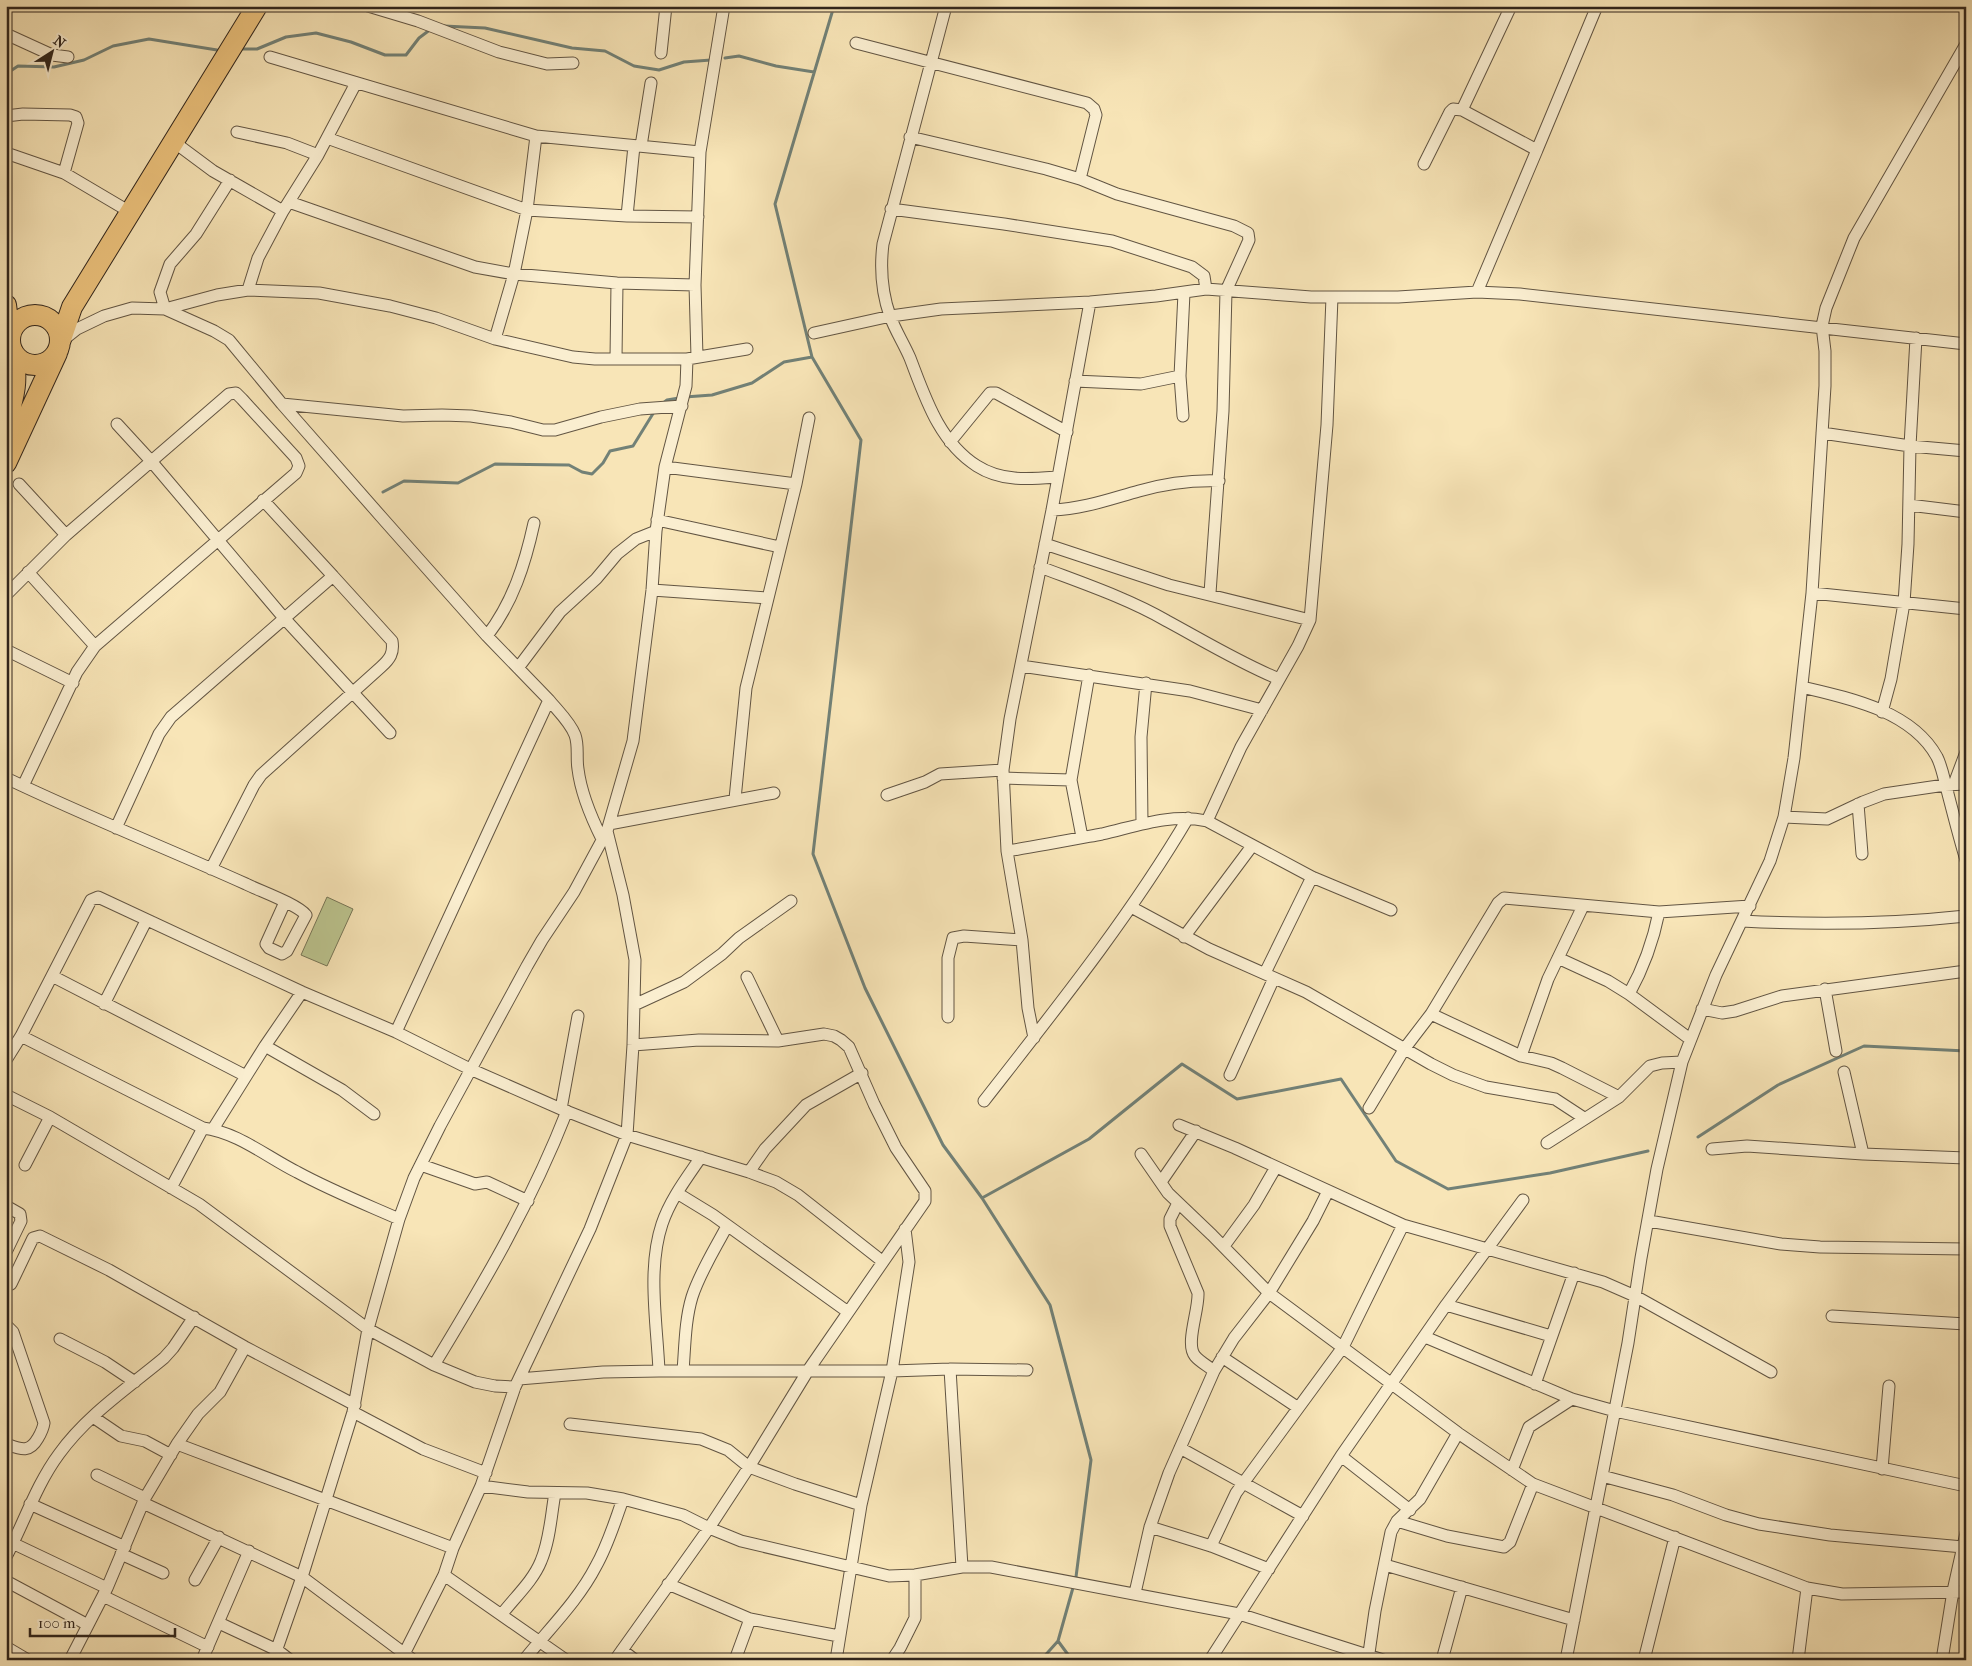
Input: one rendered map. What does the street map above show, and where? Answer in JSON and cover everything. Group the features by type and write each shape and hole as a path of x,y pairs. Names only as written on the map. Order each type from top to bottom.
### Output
{"highway":[{"path":"6,463 59,347 72,306 257,6"},
{"path":"6,305 17,374 16,386 6,422"},
{"path":"34,315 50,320 60,334 59,347 53,358 40,365 25,362 12,344 13,328 18,321 34,315"}],"street":[{"path":"368,6 499,52 546,64 574,63"},
{"path":"661,53 666,6"},
{"path":"275,1655 302,1577 354,1409 368,1329 399,1219 421,1165 470,1069 542,940 574,892 606,831 633,740 665,467 682,406 692,358 700,152 724,6"},
{"path":"946,6 883,244 881,267 890,316 908,352 929,406 950,442 961,455 979,468 1011,480 1058,477"},
{"path":"1462,110 1511,6"},
{"path":"1477,292 1597,6"},
{"path":"6,34 52,55 68,57"},
{"path":"856,43 1087,104 1094,109 1096,115 1080,179"},
{"path":"1566,1660 1615,1411 1657,1170 1682,1062 1716,975 1770,861 1784,817 1790,786 1812,593 1825,386 1825,352 1822,326 1826,308 1854,238 1966,44"},
{"path":"270,57 536,136 700,152"},
{"path":"248,290 258,258 286,206 318,155 356,83"},
{"path":"627,216 650,83"},
{"path":"1424,164 1453,109 1462,110 1537,150"},
{"path":"6,116 23,114 70,115 76,117 78,123 64,173"},
{"path":"236,132 265,137 318,155"},
{"path":"495,339 514,274 527,210 536,136"},
{"path":"910,137 1046,169 1080,179 1117,194 1234,226 1248,233 1249,240 1226,291 1224,411 1210,594"},
{"path":"326,138 527,210 627,216 698,217"},
{"path":"174,142 213,171 286,206 458,262 514,274 617,283 696,285"},
{"path":"6,153 64,173 130,212"},
{"path":"97,1475 144,1501 302,1577 406,1658 444,1575 453,1548 481,1486 517,1383 590,1229 627,1135 633,1045 635,955 606,831 591,817 577,766 575,734 570,725 549,700 487,636 282,404 229,340 165,308 160,292 170,264 206,220 230,180"},
{"path":"891,209 1112,241 1192,267 1204,276 1206,289"},
{"path":"616,358 617,283"},
{"path":"814,333 890,316 960,308 1090,302 1184,293 1206,289 1282,296 1332,297 1477,292 1520,294 1822,326 1966,344"},
{"path":"59,347 77,329 104,316 132,308 165,308 217,295 248,290 319,293 390,306 436,318 495,339 573,357 595,359 692,358 747,349"},
{"path":"1183,416 1180,376 1184,293"},
{"path":"1207,821 1241,747 1303,637 1310,620 1327,425 1332,297"},
{"path":"1034,1038 1028,1008 1022,940 1007,851 1003,774 1010,719 1067,432 1090,302"},
{"path":"1882,712 1892,674 1904,603 1916,338"},
{"path":"1075,381 1141,384 1180,376"},
{"path":"6,595 66,535 229,394 236,393 296,458 299,466 296,473 95,646 77,672 23,786"},
{"path":"950,442 990,393 996,393 1067,432"},
{"path":"282,404 403,416 442,414 471,416 511,422 543,430 555,430 594,418 640,409 682,406"},
{"path":"736,799 746,688 796,484 809,418"},
{"path":"117,424 151,461 284,618 390,734"},
{"path":"1822,433 1966,452"},
{"path":"665,467 796,484"},
{"path":"1052,510 1073,509 1141,490 1203,481 1219,481"},
{"path":"19,484 66,535"},
{"path":"211,869 251,790 261,775 389,660 394,651 392,641 263,500"},
{"path":"1909,505 1966,512"},
{"path":"487,636 507,607 513,593 524,564 534,524"},
{"path":"518,668 560,612 596,579 617,554 657,526 780,547"},
{"path":"1045,544 1169,584 1310,620"},
{"path":"1040,567 1102,591 1167,620 1216,650 1279,679"},
{"path":"28,572 95,646"},
{"path":"116,828 165,725 180,708 333,576"},
{"path":"652,590 767,598"},
{"path":"1812,593 1966,609"},
{"path":"6,650 73,683"},
{"path":"1021,666 1146,683 1222,698 1262,710"},
{"path":"1082,837 1071,780 1089,675"},
{"path":"1142,823 1141,737 1146,683"},
{"path":"1802,687 1833,694 1882,712 1907,726 1930,747 1955,784"},
{"path":"396,1032 549,700"},
{"path":"1966,752 1955,784 1966,860"},
{"path":"887,795 925,782 940,774 1003,774 1071,780"},
{"path":"6,778 285,902"},
{"path":"1784,817 1827,819 1858,804 1894,792 1955,784"},
{"path":"606,831 736,799 774,793"},
{"path":"1858,804 1862,854"},
{"path":"1007,851 1082,837 1142,823 1172,818 1188,818 1207,821 1312,877 1391,910"},
{"path":"984,1102 1131,907 1188,818"},
{"path":"1184,937 1252,846"},
{"path":"1230,1075 1312,877"},
{"path":"6,1060 21,1036 94,898 98,897 146,921 302,992 396,1032 470,1069 564,1110 627,1135 776,1182 798,1195 882,1261"},
{"path":"1369,1108 1405,1048 1431,1014 1498,903 1504,898 1513,897 1583,906 1659,912 1750,906"},
{"path":"634,1005 684,982 722,954 739,938 791,901"},
{"path":"1521,1056 1544,990 1583,906"},
{"path":"1131,907 1184,937 1306,992 1431,1064 1469,1081 1498,1089 1555,1099 1584,1118"},
{"path":"1629,994 1642,971 1652,946 1659,912"},
{"path":"1742,921 1802,923 1924,920 1966,916"},
{"path":"104,1004 146,921"},
{"path":"948,1017 948,958 953,938 964,936 1022,940"},
{"path":"1558,958 1596,975 1629,994 1690,1039"},
{"path":"1702,1009 1722,1013 1735,1011 1782,996 1966,971"},
{"path":"52,976 246,1076"},
{"path":"747,977 778,1041"},
{"path":"1825,990 1836,1051"},
{"path":"171,1188 208,1128 246,1076 302,992"},
{"path":"1431,1014 1521,1056 1551,1063 1619,1097"},
{"path":"434,1365 482,1286 528,1201 552,1151 564,1110 578,1016"},
{"path":"633,1045 699,1040 778,1041 824,1034 834,1036 849,1047 896,1148 924,1191 925,1201 808,1370 750,1467 709,1528 618,1655 635,1660"},
{"path":"21,1036 208,1128 239,1140 314,1181 399,1219"},
{"path":"265,1046 342,1090 374,1114"},
{"path":"1547,1144 1584,1118 1619,1097 1650,1066 1682,1062"},
{"path":"1844,1072 1863,1154"},
{"path":"748,1172 765,1149 806,1105 862,1073"},
{"path":"6,1095 50,1117 198,1204 368,1329 434,1365 475,1382 495,1386 604,1372 1028,1370"},
{"path":"25,1165 50,1117"},
{"path":"1179,1125 1403,1225 1485,1250 1604,1282 1635,1296 1771,1372"},
{"path":"1161,1182 1196,1131"},
{"path":"1712,1150 1747,1146 1863,1154 1966,1158"},
{"path":"1141,1154 1168,1193 1224,1246 1269,1293 1458,1433 1534,1484 1807,1588 1842,1594 1966,1592"},
{"path":"659,1371 655,1262 662,1224 677,1193 700,1157"},
{"path":"421,1165 475,1184 487,1182 528,1201"},
{"path":"1224,1246 1254,1205 1276,1168"},
{"path":"1135,1593 1150,1527 1169,1473 1214,1371 1234,1338 1269,1293 1313,1222 1328,1191"},
{"path":"677,1193 848,1312"},
{"path":"1210,1660 1341,1456 1485,1250 1523,1200"},
{"path":"1178,1203 1170,1219 1170,1226 1198,1293 1199,1302 1192,1338 1192,1352 1214,1371"},
{"path":"6,1206 20,1214 21,1221 6,1252"},
{"path":"1649,1221 1781,1244 1820,1247 1966,1249"},
{"path":"1211,1546 1236,1493 1297,1407 1343,1347 1403,1225"},
{"path":"683,1371 687,1323 692,1298 697,1284 727,1226"},
{"path":"836,1660 861,1505 892,1371 909,1262 905,1229"},
{"path":"11,1284 33,1238 40,1236 109,1270 194,1317 423,1448 486,1473"},
{"path":"1535,1384 1574,1273"},
{"path":"1446,1305 1551,1336"},
{"path":"1832,1316 1966,1324"},
{"path":"6,1556 10,1542 58,1454 99,1410 135,1382 173,1348 194,1317"},
{"path":"6,1325 12,1332 44,1423 43,1429 30,1449 24,1450 6,1444"},
{"path":"1425,1337 1572,1399 1615,1411 1966,1486"},
{"path":"60,1339 105,1362 135,1382"},
{"path":"71,1659 105,1592 144,1501 177,1444 198,1414 220,1392 245,1347"},
{"path":"1222,1357 1297,1407"},
{"path":"950,1369 962,1567"},
{"path":"1882,1469 1889,1386"},
{"path":"1512,1470 1530,1427 1572,1399"},
{"path":"92,1417 121,1436 145,1441 171,1454"},
{"path":"570,1424 701,1439 728,1450 750,1467 795,1484 861,1505"},
{"path":"1369,1658 1390,1537 1397,1522 1410,1510 1426,1489 1458,1433"},
{"path":"177,1444 453,1548"},
{"path":"1180,1448 1303,1516"},
{"path":"1341,1456 1410,1510"},
{"path":"1602,1476 1674,1495 1726,1515 1759,1524 1830,1535 1963,1547"},
{"path":"1397,1522 1447,1536 1504,1547 1510,1542 1534,1484"},
{"path":"481,1486 528,1492 587,1493 624,1499 683,1515 709,1528 741,1540 889,1576 915,1575 962,1567 991,1567 1135,1593 1239,1614 1369,1658 1382,1660"},
{"path":"502,1614 535,1573 541,1561 546,1545 555,1492"},
{"path":"524,1660 564,1612 596,1567 624,1499"},
{"path":"30,1504 123,1550 163,1573"},
{"path":"1150,1527 1211,1546 1269,1569"},
{"path":"1942,1660 1953,1591 1966,1534"},
{"path":"195,1580 219,1537"},
{"path":"1644,1660 1675,1537"},
{"path":"10,1542 208,1647"},
{"path":"202,1660 249,1551"},
{"path":"1385,1565 1574,1620"},
{"path":"444,1575 540,1640 566,1660"},
{"path":"892,1660 915,1618 915,1575"},
{"path":"6,1581 88,1624"},
{"path":"668,1584 750,1619 839,1636"},
{"path":"1442,1660 1462,1587"},
{"path":"1798,1660 1807,1588"},
{"path":"735,1660 750,1619"},
{"path":"219,1622 275,1655 290,1660"},
{"path":"6,1647 28,1660"}],"green space":[{"path":"327,897 353,909 327,966 301,955"}],"waterway":[{"path":"834,6 775,204 812,357 861,440 813,854 865,988 943,1145 982,1198"},
{"path":"444,26 485,28 572,48 605,51 634,66 659,70 684,62 711,60"},
{"path":"241,49 257,49 286,37 316,33 351,42 385,55 406,55 419,38 431,29"},
{"path":"6,74 18,66 54,67 84,60 113,46 149,39 217,50"},
{"path":"725,58 739,56 776,66 814,72"},
{"path":"685,397 712,395 752,383 784,362 812,357"},
{"path":"662,404 667,400 679,398"},
{"path":"383,492 404,481 458,483 495,464 569,465 582,472 592,474 603,463 610,451 633,446 654,412"},
{"path":"1698,1137 1778,1085 1864,1046 1966,1051"},
{"path":"1072,1660 1058,1641 1076,1577 1091,1460 1050,1305 982,1198 1089,1139 1182,1064 1237,1099 1341,1079 1396,1161 1448,1189 1550,1173 1648,1151"},
{"path":"1041,1660 1058,1641"}]}
